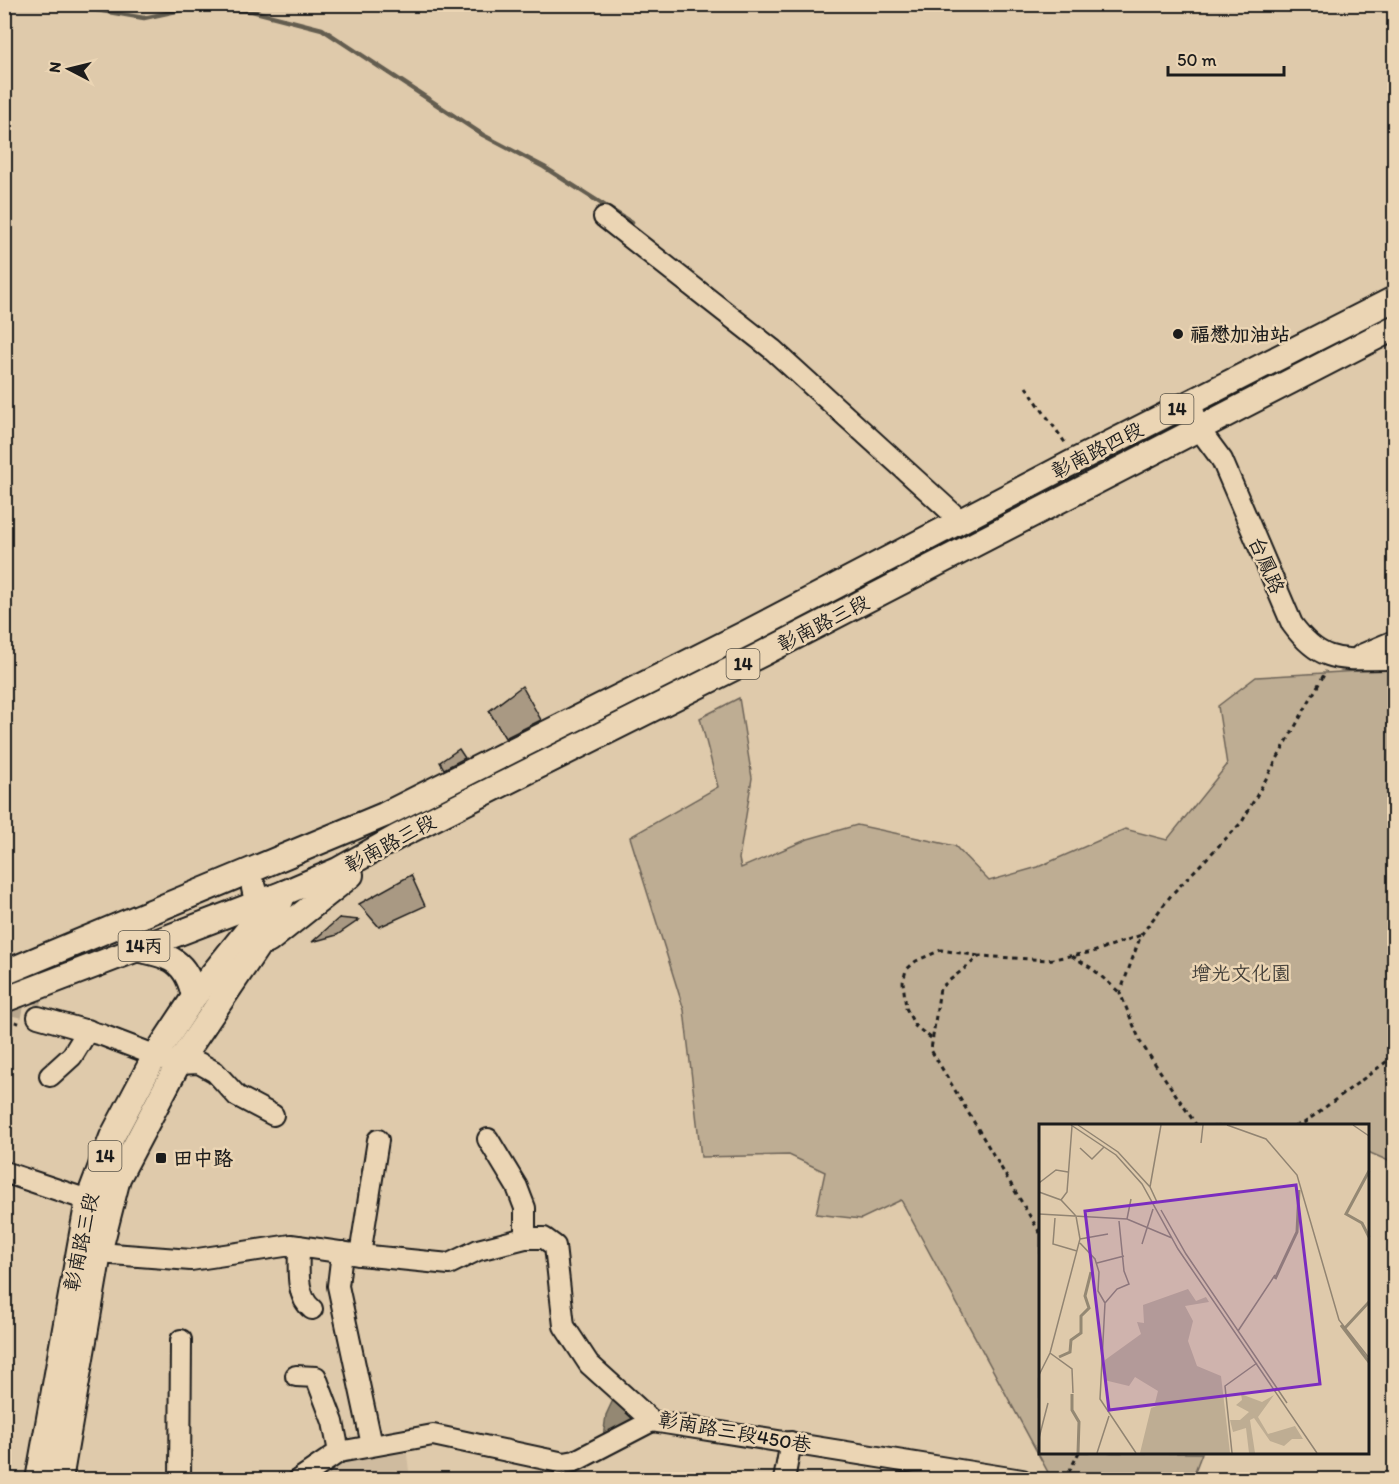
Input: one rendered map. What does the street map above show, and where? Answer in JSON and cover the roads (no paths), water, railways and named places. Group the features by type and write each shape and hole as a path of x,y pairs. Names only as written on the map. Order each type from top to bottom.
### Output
{"main road":[{"name":"彰南路四段","path":"961,521 1395,299"},
{"name":"14","path":"1199,429 1395,328"},
{"name":"彰南路三段","path":"60,1479 99,1253 118,1178 178,1064 270,928 284,893 338,870 398,837 1199,429"},
{"name":"彰南路三段","path":"38,1479 88,1200 112,1137 155,1056 194,997 255,921 257,901 250,871 384,815 748,632 961,521"},
{"path":"253,954 302,912 398,837"},
{"path":"250,871 284,893"},
{"name":"14丙","path":"4,974 250,871"},
{"name":"14丙","path":"4,1000 257,901 284,893"},
{"path":"135,949 166,954 190,976 194,997"}],"street":[{"path":"603,217 772,349 961,521"},
{"name":"台鳳路","path":"1191,402 1199,429 1222,460 1292,624 1305,641 1342,659"},
{"path":"1342,659 1395,641"},
{"path":"1342,659 1395,659"},
{"path":"39,1014 178,1064 199,1063 215,1072 237,1096 273,1115"},
{"path":"50,1076 72,1056 88,1030"},
{"path":"488,1139 517,1187 525,1208 525,1238"},
{"path":"372,1445 338,1286 351,1254 378,1140"},
{"path":"4,1172 88,1200"},
{"name":"彰南路三段450巷","path":"99,1253 191,1260 299,1246 449,1264 477,1250 525,1238 544,1238 555,1246 564,1326 589,1364 652,1420 980,1476 1022,1479"},
{"path":"299,1246 300,1284 306,1304 312,1309"},
{"path":"180,1479 181,1340"},
{"path":"296,1376 316,1377 333,1422 339,1452"},
{"path":"298,1479 339,1452 433,1435 564,1463 575,1461 652,1420"},
{"path":"784,1479 791,1442"}],"waterway":[{"path":"81,4 91,9 144,18 190,8 252,11 322,29 483,135 544,167 632,223"}],"tunnel":[{"path":"4,1004 39,1011"}],"place":[{"name":"福懋加油站","path":"1178,334"},
{"name":"田中路","path":"161,1158"}],"park label":[{"name":"增光文化園","path":"1241,973"}]}
